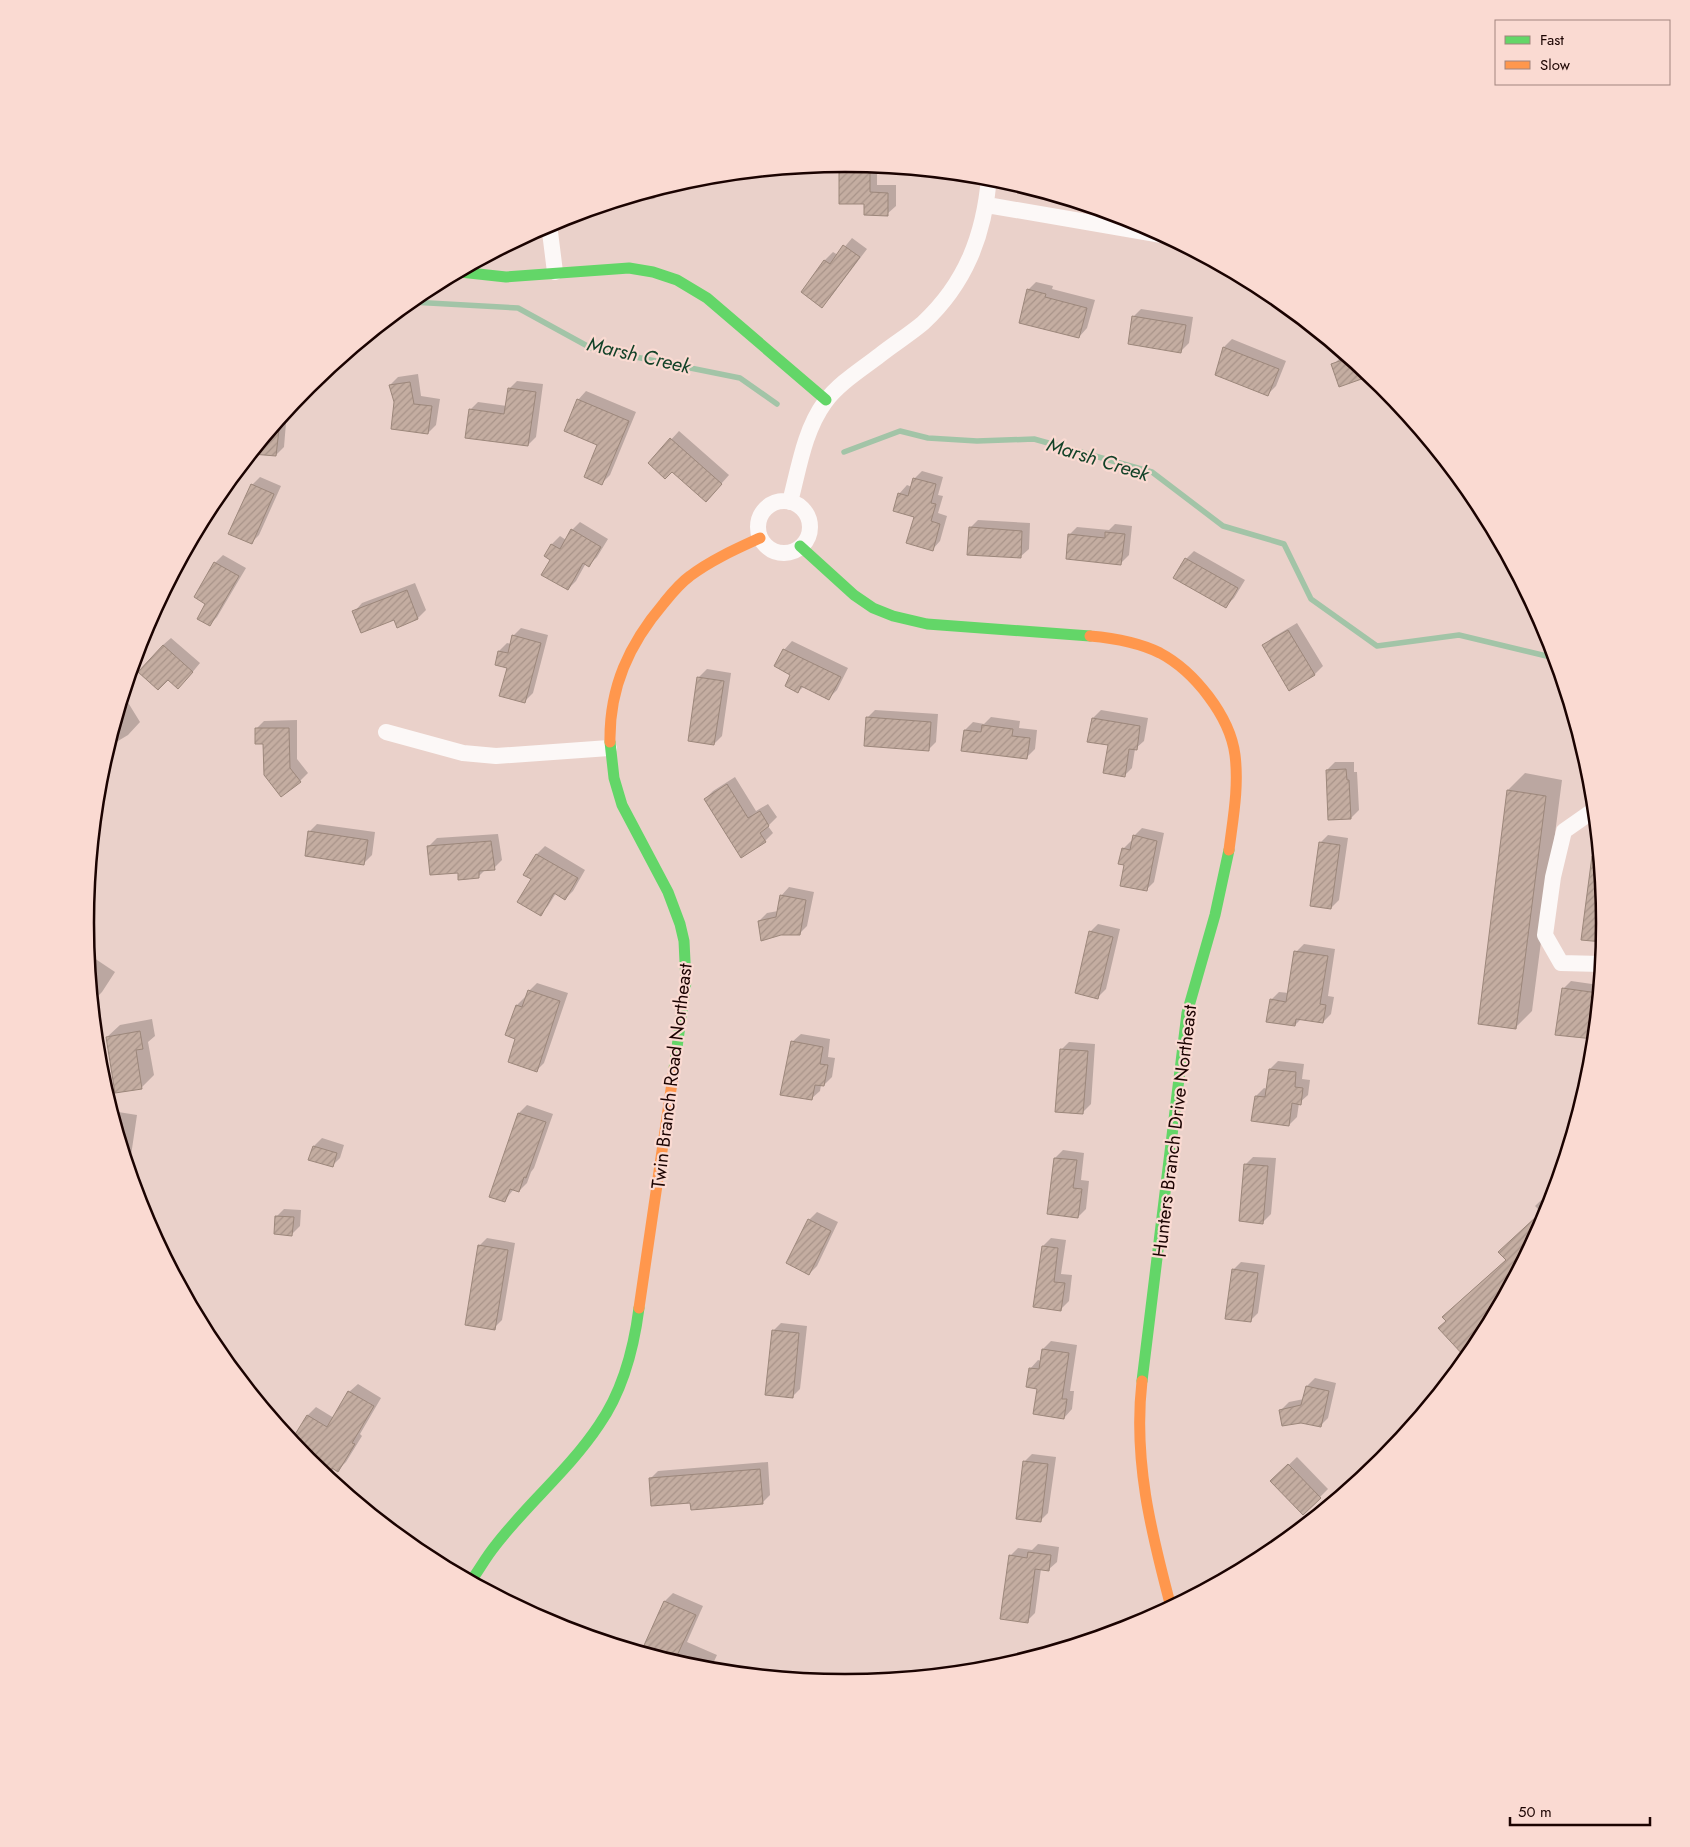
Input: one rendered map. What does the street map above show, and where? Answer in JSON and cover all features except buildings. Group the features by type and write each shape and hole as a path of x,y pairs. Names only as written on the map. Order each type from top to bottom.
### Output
{"street":[{"path":"790,502 804,446 813,422 826,400 845,382 922,323 944,301 959,280 972,257 987,205 988,186"},
{"path":"987,205 1135,230"},
{"path":"550,233 555,272"},
{"path":"469,273 506,277 628,268 653,272 677,280 707,298 826,400"},
{"path":"790,502 802,508 807,514 810,522 806,539 793,551 778,552 767,546 760,538 758,523 761,514 773,503 790,502"},
{"name":"Twin Branch Road Northeast","path":"474,1577 495,1546 575,1457 600,1424 622,1380 636,1332 685,992 687,961 683,931 674,903 620,802 612,775 609,748 611,717 618,683 629,654 646,624 681,583 729,551 760,538"},
{"name":"Hunters Branch Drive Northeast","path":"800,546 854,595 873,608 893,616 927,624 1112,638 1160,653 1184,670 1209,695 1224,720 1235,754 1237,788 1227,863 1215,916 1187,1014 1140,1399 1140,1446 1144,1493 1150,1525 1169,1601"},
{"path":"386,732 462,753 496,756 609,748"},
{"path":"1588,814 1564,832 1553,877 1545,935 1561,963 1595,964"}],"waterway":[{"name":"Marsh Creek","path":"423,303 518,308 591,348 740,378 777,404"},
{"name":"Marsh Creek","path":"844,452 900,431 928,438 977,441 1034,439 1152,472 1223,526 1284,544 1311,599 1377,646 1459,635 1546,656"}],"traffic: fast":[{"path":"469,273 506,277 629,268 653,272 677,280 707,298 826,400"},
{"path":"800,546 854,595 873,608 893,616 927,624 1090,636"},
{"path":"610,742 614,778 622,805 668,892 684,941 686,982 674,1069"},
{"path":"1142,1381 1187,1013 1215,915 1229,850"},
{"path":"474,1577 507,1531 575,1457 607,1412 626,1369 639,1308"}],"traffic: slow":[{"path":"610,742 613,703 617,685 631,651 652,619 682,582 715,560 760,538"},
{"path":"1090,636 1125,641 1160,653 1185,671 1218,710 1232,740 1236,767 1235,802 1229,850"},
{"path":"639,1308 674,1069"},
{"path":"1142,1381 1140,1410 1142,1467 1151,1523 1169,1601"}]}
